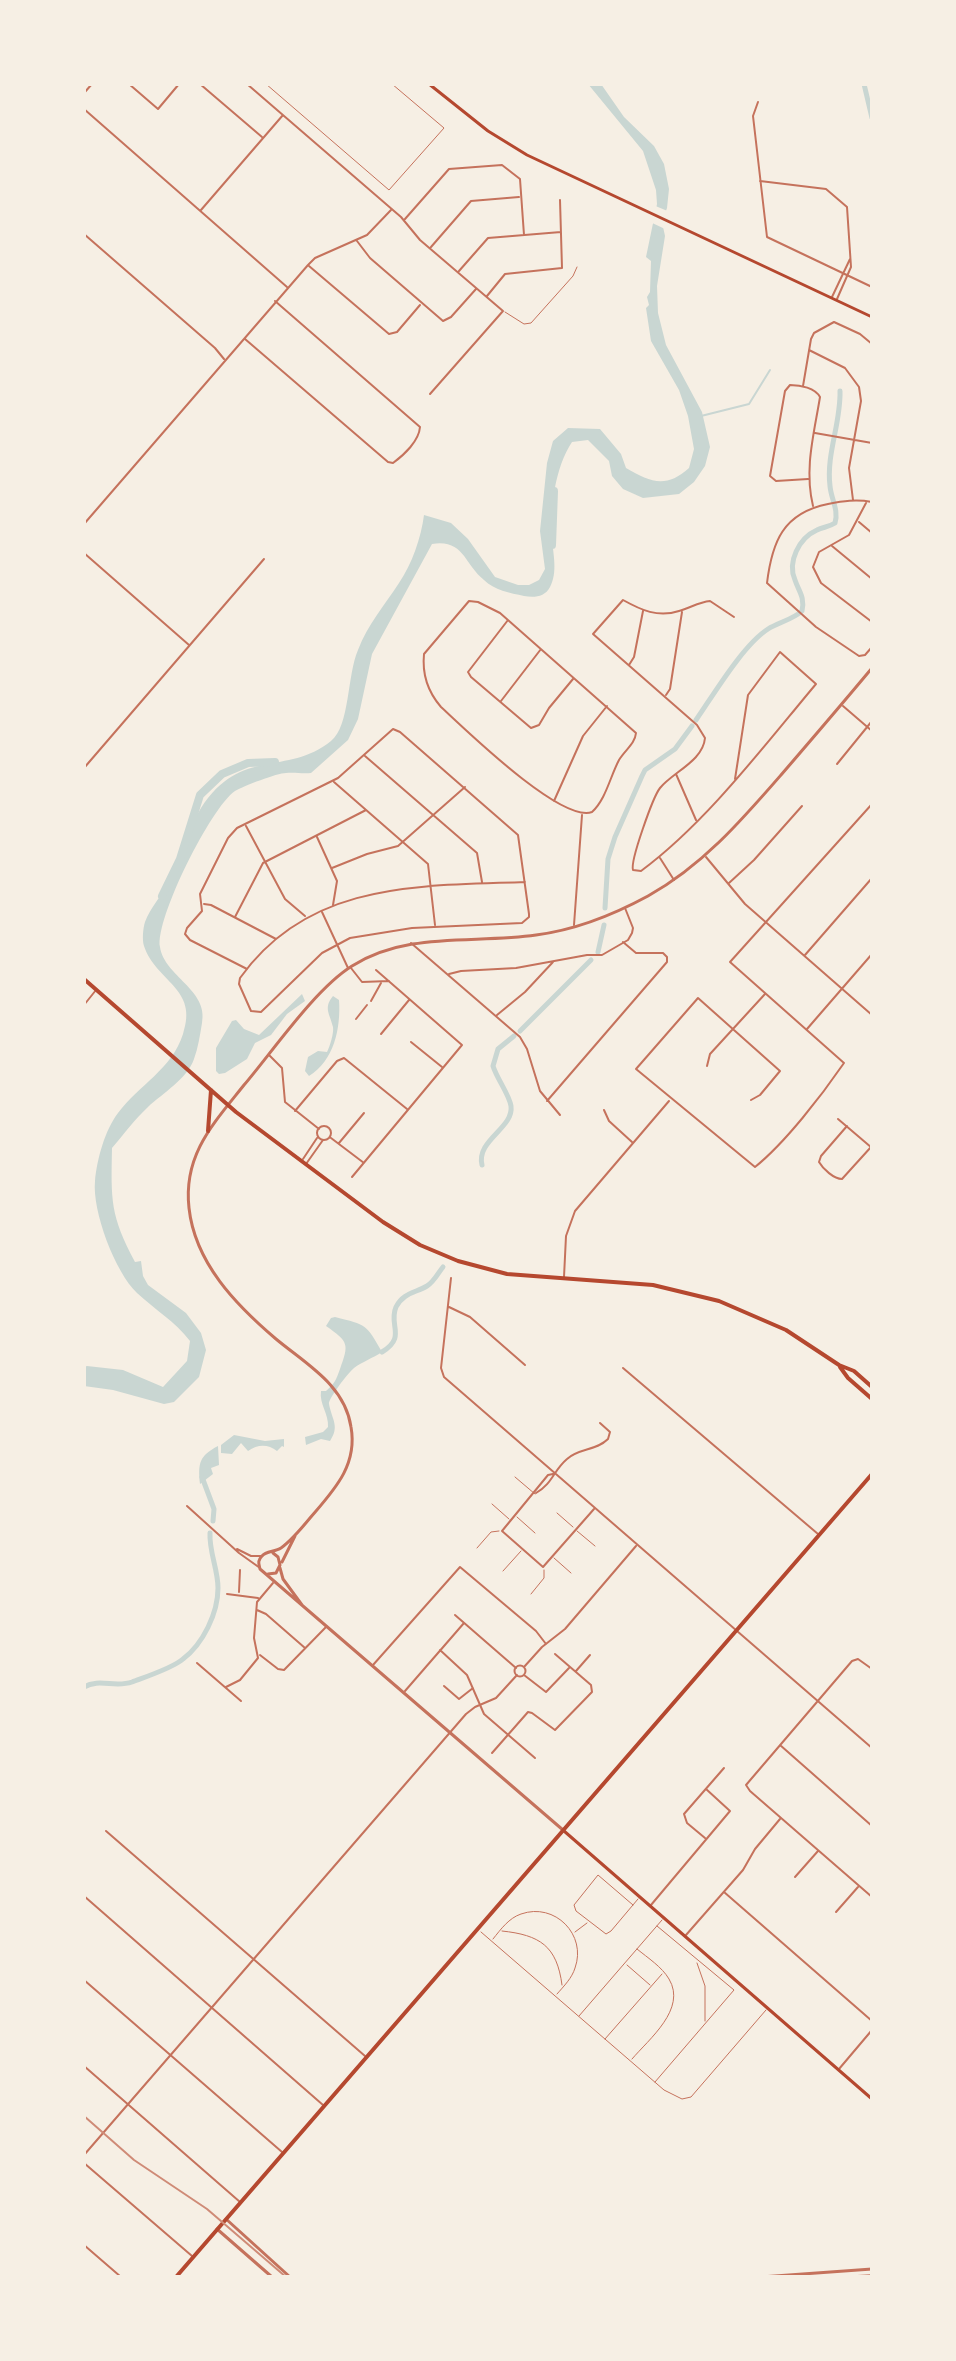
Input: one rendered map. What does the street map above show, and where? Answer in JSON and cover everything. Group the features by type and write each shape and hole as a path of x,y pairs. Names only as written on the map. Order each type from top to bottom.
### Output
{"main road":[{"path":"429,84 467,116 527,155 872,317"},
{"path":"84,979 228,1105 398,1233 458,1261 507,1274 653,1285 719,1301 786,1330 839,1365 854,1371 872,1387"},
{"path":"208,1131 211,1090"},
{"path":"839,1365 848,1378 872,1399"},
{"path":"176,2277 872,1474"},
{"path":"563,1830 872,2099"}],"street":[{"path":"84,93 92,84"},
{"path":"129,84 158,109 179,84"},
{"path":"200,84 263,138"},
{"path":"247,84 405,220 430,248 503,311 430,394"},
{"path":"758,102 753,116 767,237 872,287"},
{"path":"84,109 288,288"},
{"path":"200,211 283,115"},
{"path":"405,220 449,169 502,165 520,179 524,235"},
{"path":"760,181 826,189 847,207 851,267 834,299"},
{"path":"430,248 471,201 521,197"},
{"path":"486,297 505,274 562,268 560,200"},
{"path":"84,524 308,265 315,258 375,229 392,209"},
{"path":"458,272 488,238 562,232"},
{"path":"84,234 225,360"},
{"path":"357,240 365,254 443,321 448,320 476,288"},
{"path":"834,299 842,273 851,258"},
{"path":"308,265 389,334 397,332 422,303"},
{"path":"244,338 388,462 398,460 417,438 420,427 275,301"},
{"path":"803,386 814,333 834,322 860,334 872,344"},
{"path":"809,350 845,368 857,383 861,401 849,475 853,500"},
{"path":"808,479 776,481 770,476 787,386 803,386 820,395 808,479 813,507"},
{"path":"814,433 872,443"},
{"path":"872,502 853,500 813,507 792,519 774,545 767,580 769,587 844,647 863,656 872,647"},
{"path":"867,501 858,521 844,539 816,556 813,567 814,575 839,599 872,622"},
{"path":"858,521 872,533"},
{"path":"832,546 872,579"},
{"path":"84,553 190,646"},
{"path":"84,768 264,559"},
{"path":"734,617 710,601 662,614 643,611 623,600 593,634 701,729 705,738 701,752 675,773 656,796 633,853 633,870 641,871 660,857 697,821 735,779 816,684 780,652 748,695 735,779"},
{"path":"467,602 478,602 496,610 508,620 635,730 637,736 620,759 597,808 588,814 543,796 441,707 427,685 423,661 425,651 467,602"},
{"path":"628,666 634,657 643,611"},
{"path":"664,697 670,689 682,611"},
{"path":"508,620 468,672 500,702 528,726 535,728 574,678"},
{"path":"500,702 541,649"},
{"path":"236,1549 251,1556 262,1556 279,1549 295,1536 340,1482 350,1458 352,1433 350,1418 336,1390 241,1307 204,1256 192,1223 188,1193 193,1158 208,1131 329,985 349,968 380,952 411,943 515,937 574,927 625,908 674,880 706,857 740,822 872,668"},
{"path":"842,705 872,731"},
{"path":"553,802 583,736 607,706"},
{"path":"837,764 872,721"},
{"path":"247,969 190,940 185,934 202,911 200,894 228,838 245,825 333,781 395,729 518,835 525,882 529,914 525,922 402,929 350,938 322,953 261,1012 251,1011 239,984 247,969 276,939 306,917 333,905 379,892 431,886 525,882"},
{"path":"364,755 477,853 482,884"},
{"path":"675,773 697,821"},
{"path":"333,781 428,864 435,926"},
{"path":"332,868 403,843 465,787"},
{"path":"751,1100 760,1095 780,1071 698,998 636,1069 755,1167 821,1094 844,1063 730,962 872,804"},
{"path":"728,884 802,806"},
{"path":"235,917 260,866 266,860 366,810"},
{"path":"574,927 582,814"},
{"path":"245,825 285,899 306,917"},
{"path":"317,836 337,881 333,905"},
{"path":"660,857 674,880"},
{"path":"706,857 766,923 872,1015"},
{"path":"804,956 872,878"},
{"path":"203,904 211,905 276,939"},
{"path":"448,975 457,971 516,968 602,955 628,940 633,931 625,908"},
{"path":"321,911 349,968 362,982 389,981"},
{"path":"547,1101 666,964 665,954 636,953 623,942"},
{"path":"411,943 524,1042 540,1091 560,1115"},
{"path":"806,1030 872,954"},
{"path":"496,1016 525,992 553,962"},
{"path":"352,1177 462,1045 376,970"},
{"path":"371,1001 381,982"},
{"path":"84,1005 97,990"},
{"path":"707,1066 710,1054 765,994"},
{"path":"381,1034 410,999"},
{"path":"356,1019 367,1005"},
{"path":"411,1042 443,1068"},
{"path":"269,1055 282,1068 285,1102 319,1129 328,1127 330,1138"},
{"path":"295,1111 337,1061 344,1058 408,1110"},
{"path":"564,1279 566,1236 575,1211 671,1099"},
{"path":"604,1110 609,1121 633,1142"},
{"path":"338,1144 364,1113"},
{"path":"838,1119 847,1126 871,1148 840,1180 819,1162 847,1126"},
{"path":"303,1163 318,1137 319,1129"},
{"path":"318,1137 323,1140"},
{"path":"330,1138 364,1163"},
{"path":"303,1163 323,1140 330,1138"},
{"path":"451,1278 442,1375 872,1748"},
{"path":"447,1307 454,1307 470,1317 525,1365"},
{"path":"623,1368 819,1535"},
{"path":"594,1508 543,1567 502,1531 535,1494 548,1486 569,1458 594,1449 608,1439 610,1432 600,1423"},
{"path":"187,1506 302,1605"},
{"path":"265,1573 273,1574 280,1567 295,1536"},
{"path":"516,1668 524,1667 565,1629 637,1545"},
{"path":"270,1553 278,1557 284,1581 302,1605 563,1830"},
{"path":"260,1569 262,1556"},
{"path":"372,1666 460,1567 536,1631 546,1644"},
{"path":"239,1595 240,1570"},
{"path":"275,1580 259,1598 256,1610 254,1638 259,1655 282,1670 326,1626"},
{"path":"227,1594 259,1598"},
{"path":"256,1610 266,1614 305,1648"},
{"path":"455,1615 516,1668 517,1675"},
{"path":"403,1693 464,1623"},
{"path":"440,1650 464,1672 485,1715 535,1758"},
{"path":"492,1753 529,1712 551,1729 556,1729 592,1689 555,1654"},
{"path":"226,1687 240,1680 259,1655"},
{"path":"575,1672 590,1655"},
{"path":"872,1669 856,1658 746,1785 872,1897"},
{"path":"197,1663 241,1701"},
{"path":"524,1667 524,1675"},
{"path":"84,2155 469,1711 496,1698 517,1675 524,1675 547,1692 569,1667"},
{"path":"444,1686 459,1699 474,1688"},
{"path":"779,1745 872,1826"},
{"path":"706,1839 687,1823 684,1814 724,1768"},
{"path":"650,1906 730,1811 706,1789"},
{"path":"685,1936 724,1892 781,1818"},
{"path":"106,1831 366,2057"},
{"path":"795,1877 818,1850"},
{"path":"836,1912 859,1886"},
{"path":"724,1892 872,2021"},
{"path":"84,1896 324,2105"},
{"path":"84,1980 283,2153"},
{"path":"838,2069 872,2030"},
{"path":"84,2066 241,2202"},
{"path":"84,2163 193,2257"},
{"path":"226,2219 290,2277"},
{"path":"217,2229 272,2277"},
{"path":"84,2245 121,2277"},
{"path":"761,2277 872,2269"}],"lane":[{"path":"266,84 389,190 444,128 392,84"},
{"path":"503,311 524,324 531,323 573,276 577,267"},
{"path":"515,1477 535,1494"},
{"path":"492,1504 511,1521"},
{"path":"557,1513 595,1546"},
{"path":"516,1516 535,1533"},
{"path":"477,1548 491,1532 502,1531"},
{"path":"503,1571 523,1549"},
{"path":"553,1557 571,1573"},
{"path":"531,1594 544,1578 543,1567"},
{"path":"633,1905 598,1875 574,1905 575,1910 600,1932 608,1933 633,1905 640,1897"},
{"path":"491,1941 517,1916 535,1911 556,1917 573,1933 578,1952 577,1964 555,1996"},
{"path":"579,2016 664,1918"},
{"path":"573,1933 588,1922"},
{"path":"655,2082 734,1990 657,1926"},
{"path":"477,1929 666,2092 685,2100 768,2008"},
{"path":"499,1931 526,1934 544,1943 558,1963 563,1988"},
{"path":"630,2061 670,2011 673,1992 671,1982 663,1972 637,1949"},
{"path":"696,1960 705,1986 705,2023"},
{"path":"625,1963 651,1986"},
{"path":"605,2039 663,1972"}],"shaded area":[{"path":"588,84 601,84 624,117 654,146 664,164 669,189 662,222 665,236 657,286 658,313 666,345 702,412 710,447 705,466 694,482 679,494 643,498 623,489 612,476 609,461 588,440 572,442 561,464 555,488 552,526 554,569 548,590 532,597 497,589 477,574 457,549 443,543 432,544 372,654 358,719 348,740 311,773 282,774 235,791 212,818 175,890 161,933 163,957 193,992 202,1011 195,1055 191,1066 180,1079 143,1112 112,1148 112,1195 121,1232 135,1262 141,1261 148,1285 186,1313 201,1333 206,1350 199,1377 174,1402 164,1404 113,1390 84,1386 84,1367 87,1366 123,1370 163,1387 187,1361 190,1341 137,1293 113,1256 97,1208 95,1181 102,1145 113,1120 171,1057 183,1034 186,1018 181,995 150,958 143,934 147,917 170,880 201,808 216,789 232,776 314,752 337,734 345,712 354,660 371,623 408,568 424,515 451,523 468,539 495,577 518,585 529,585 539,580 545,569 540,531 547,463 553,441 568,428 600,429 621,454 626,468 650,480 673,479 689,468 694,449 688,416 679,390 651,341 646,308 649,305 651,261 646,257 657,204 656,190 643,151"},
{"path":"302,994 305,1001 287,1014 271,1035 255,1043 247,1059 225,1073 216,1071 216,1048 232,1021 236,1020 244,1029 259,1035"},
{"path":"333,996 339,1000 334,1043 325,1062 309,1076 305,1071 308,1057 318,1051 327,1052 333,1033 328,1008"},
{"path":"335,1317 364,1327 382,1352 354,1368 332,1397 329,1404 335,1427 330,1441 321,1439 306,1445 305,1437 323,1432 328,1427 321,1391 326,1391 335,1381 345,1354 343,1340 326,1326"},
{"path":"234,1435 265,1441 284,1439 284,1447 277,1451 259,1446 248,1451 241,1443 232,1454 221,1453 221,1445"},
{"path":"218,1446 219,1465 211,1468 213,1474 200,1484 201,1461"}],"pier":[{"path":"653,205 670,212 665,229 648,221"}],"waterway":[{"path":"864,84 872,118"},
{"path":"701,416 749,404 770,370"},
{"path":"696,720 729,671 758,636 802,611 802,598 793,573 796,551 811,534 835,523 836,518 829,474 840,391"},
{"path":"552,545 554,491"},
{"path":"605,908 608,859 642,776 645,770 675,749 692,726"},
{"path":"162,896 180,859 200,795 222,774 248,763 275,762"},
{"path":"598,952 604,925"},
{"path":"520,1031 591,960"},
{"path":"482,1165 484,1148 510,1114 510,1101 493,1066 498,1049 514,1036"},
{"path":"382,1352 394,1341 394,1313 399,1302 429,1284 443,1267"},
{"path":"202,1477 214,1509 213,1521"},
{"path":"84,1687 95,1683 126,1684 144,1678 178,1662 197,1645 212,1617 217,1598 218,1581 210,1533"}],"tram line":[{"path":"84,2116 134,2160 207,2209 286,2277"},
{"path":"843,2277 872,2275"}]}
